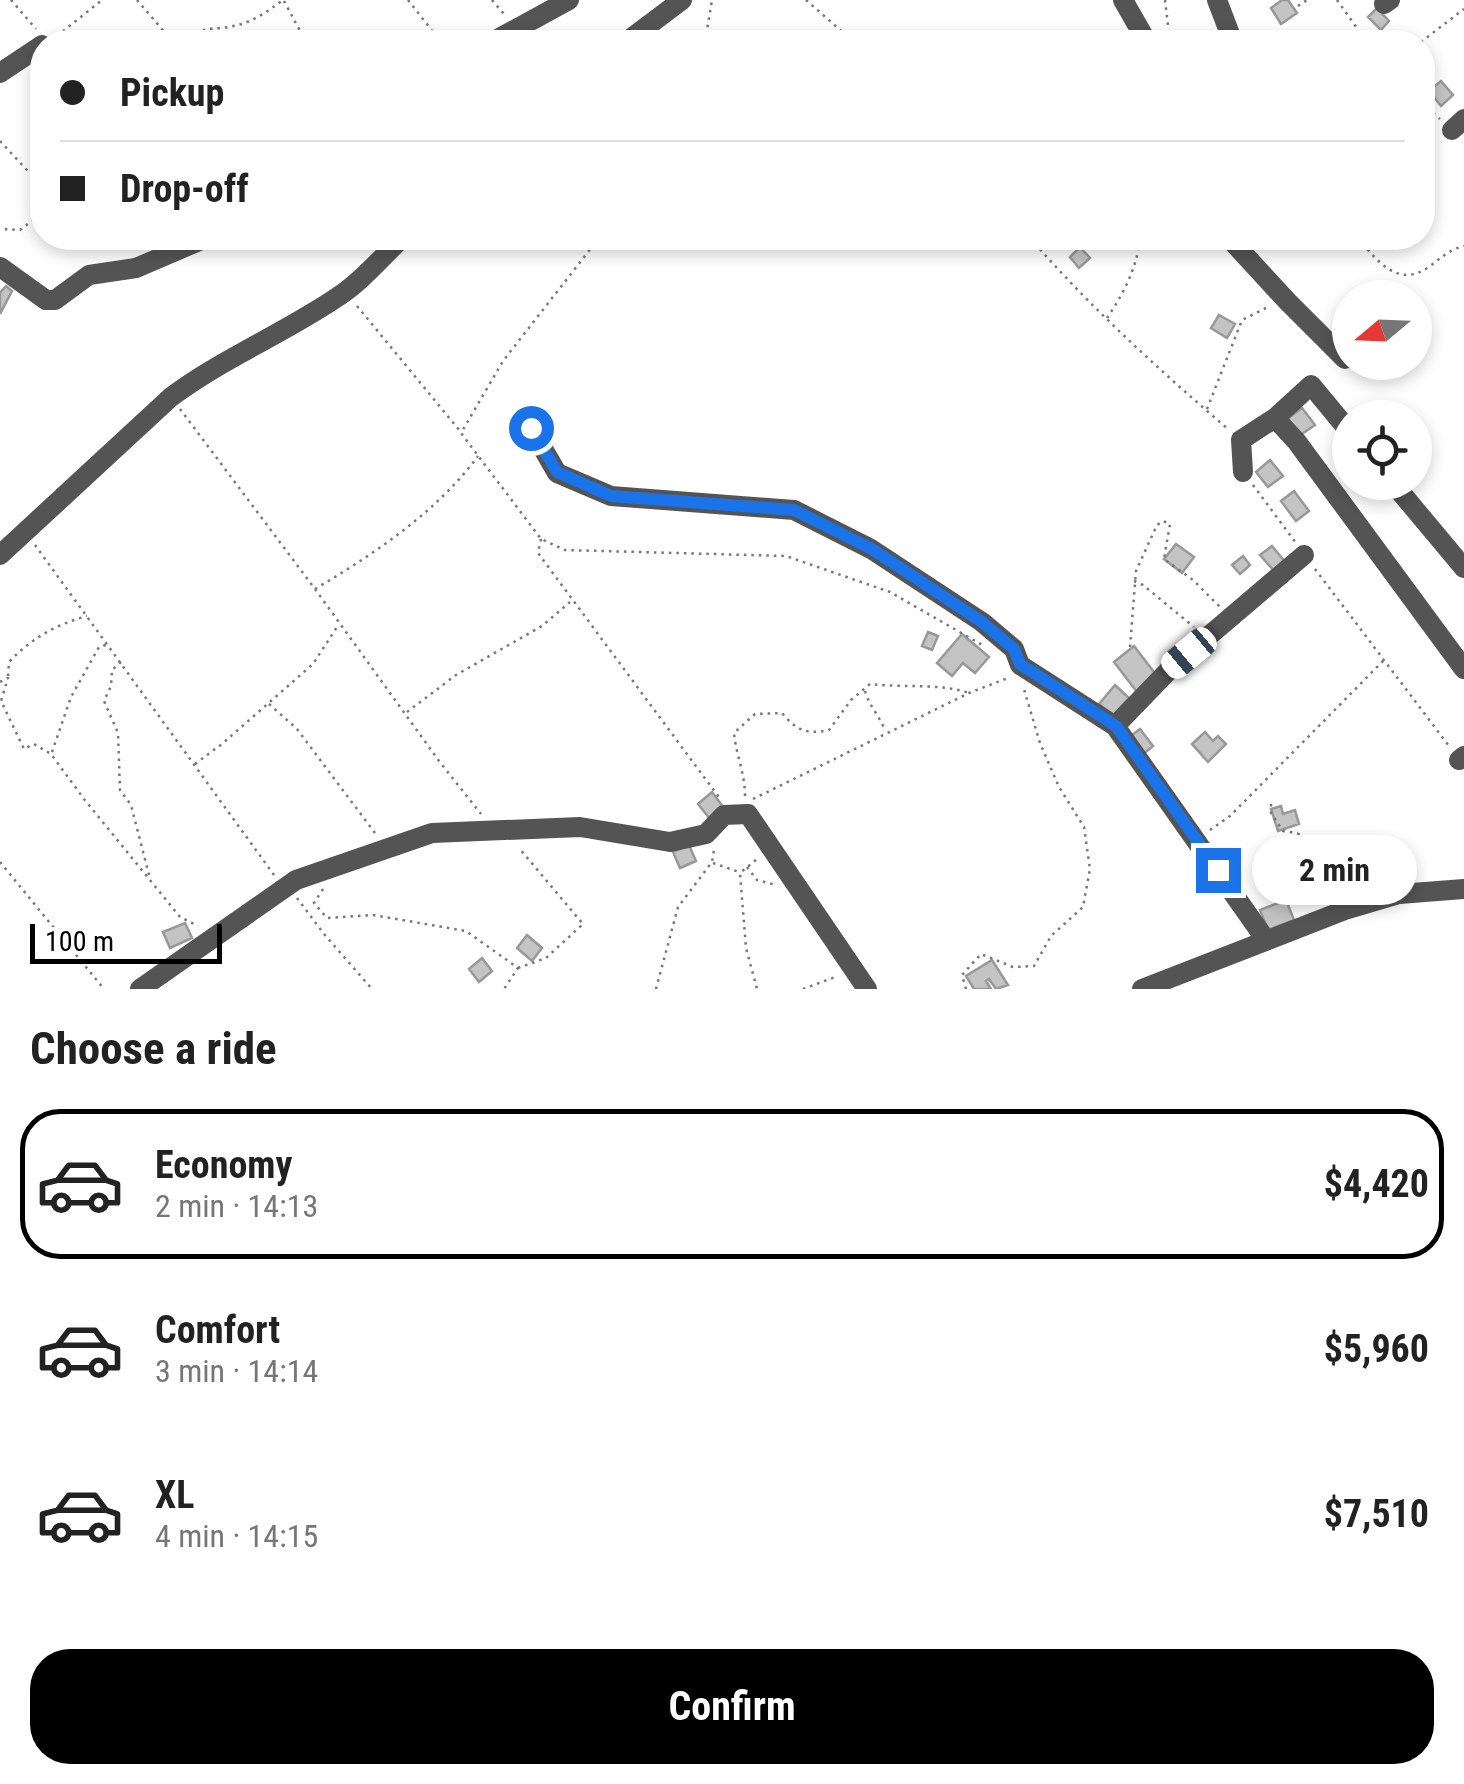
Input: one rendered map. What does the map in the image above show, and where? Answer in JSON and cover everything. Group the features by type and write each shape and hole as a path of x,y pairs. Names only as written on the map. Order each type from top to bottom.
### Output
{"street":[{"path":"514,30 568,0"},
{"path":"642,30 682,0"},
{"path":"1124,0 1140,30"},
{"path":"1216,0 1228,30"},
{"path":"0,74 30,53"},
{"path":"0,268 46,300 55,300 89,275 136,268 178,250"},
{"path":"0,554 171,397 193,380 344,294 390,250"},
{"path":"1240,250 1332,346"},
{"path":"1243,472 1241,440 1275,418 1311,384 1332,410"},
{"path":"1275,418 1297,442 1464,669"},
{"path":"531,428 557,472 611,496 794,510 872,549 982,622 1014,649 1020,664 1116,726 1266,940"},
{"path":"1407,500 1464,568"},
{"path":"1116,726 1171,668 1304,554"},
{"path":"140,989 296,880 432,833 580,827 670,842 706,834 724,814 748,814 867,989"},
{"path":"1142,989 1345,910 1399,894 1464,889"}],"path":[{"path":"11,0 35,30"},
{"path":"62,30 102,0"},
{"path":"137,0 163,30"},
{"path":"205,30 253,22 283,0 299,30"},
{"path":"408,0 432,30"},
{"path":"708,30 712,0"},
{"path":"806,0 840,30"},
{"path":"1165,0 1169,30"},
{"path":"1298,6 1306,0"},
{"path":"1336,0 1359,30"},
{"path":"1435,31 1464,9"},
{"path":"1435,111 1458,124"},
{"path":"0,141 30,170"},
{"path":"0,230 20,230 30,222"},
{"path":"1368,250 1382,267 1398,274 1423,272 1454,248 1464,246"},
{"path":"1041,250 1184,394 1241,440"},
{"path":"1106,319 1120,299 1139,250"},
{"path":"344,294 367,316 461,432"},
{"path":"1206,410 1242,320 1266,307 1288,302"},
{"path":"171,397 438,761 494,829"},
{"path":"315,589 353,566 457,485 479,455"},
{"path":"1243,472 1462,758"},
{"path":"1130,647 1134,582 1156,525 1162,520 1170,524 1171,531 1164,559 1234,615"},
{"path":"26,533 284,889 301,901 372,989"},
{"path":"541,539 538,553 730,814"},
{"path":"1134,582 1160,598 1207,638"},
{"path":"406,713 456,674 542,626 572,600"},
{"path":"89,616 62,623 28,641 9,662 0,701 7,720 24,749 34,744 52,754 180,917 218,935"},
{"path":"192,765 222,744 312,664 340,623"},
{"path":"52,754 71,697 99,647 109,644"},
{"path":"1196,840 1230,816 1384,660"},
{"path":"121,662 112,670 111,686 104,701 118,733 120,790 131,804 149,876"},
{"path":"966,989 962,975 981,954 1013,966 1034,966 1050,936 1082,906 1090,869 1084,828 1059,787 1040,743 1024,698 1021,674 969,693 746,803 745,776 736,753 734,733 755,714 782,713 792,725 810,734 829,730 851,700 870,684 909,689 949,686 969,693"},
{"path":"0,682 8,678"},
{"path":"864,689 886,733"},
{"path":"267,702 297,730 388,850"},
{"path":"1272,804 1271,813 1283,831 1299,833"},
{"path":"1282,884 1299,833"},
{"path":"1299,833 1315,866 1331,883 1345,910"},
{"path":"656,989 678,907 712,862 715,845 706,834"},
{"path":"504,989 518,968 546,958 583,924 520,850"},
{"path":"740,873 774,852"},
{"path":"0,862 104,989"},
{"path":"712,862 740,873"},
{"path":"336,866 314,903 326,918 372,915 466,932 518,968"},
{"path":"747,867 758,880 775,885 792,879"},
{"path":"740,873 746,948 756,989"},
{"path":"803,989 854,970"}],"building":[{"path":"1288,0 1297,13 1281,24 1271,8"},
{"path":"1377,8 1389,21 1381,30 1368,17"},
{"path":"1441,81 1453,95 1441,106 1435,98 1435,86"},
{"path":"1083,250 1090,258 1079,268 1070,257"},
{"path":"6,286 12,291 0,314 0,293"},
{"path":"1219,315 1235,324 1227,338 1211,328"},
{"path":"1302,408 1315,425 1299,436 1287,419"},
{"path":"1270,460 1283,476 1268,487 1256,472"},
{"path":"1294,491 1309,511 1296,521 1281,501"},
{"path":"1176,544 1194,557 1182,573 1164,559"},
{"path":"1272,546 1286,563 1275,572 1260,555"},
{"path":"1243,556 1250,565 1240,574 1232,565"},
{"path":"928,632 938,636 932,650 922,646"},
{"path":"962,634 989,657 975,673 963,663 952,676 937,663"},
{"path":"1134,646 1157,676 1137,692 1114,662"},
{"path":"1115,685 1129,698 1113,716 1099,704"},
{"path":"1140,729 1153,746 1142,755 1128,738"},
{"path":"1205,732 1213,741 1218,736 1226,744 1208,762 1192,744"},
{"path":"712,792 724,808 710,819 698,804"},
{"path":"1281,806 1283,814 1295,810 1299,824 1278,831 1271,809"},
{"path":"689,845 696,861 680,868 673,852"},
{"path":"1373,869 1387,881 1378,893 1363,881"},
{"path":"1286,900 1294,920 1268,930 1260,910"},
{"path":"185,923 192,938 170,948 163,932"},
{"path":"527,935 542,948 532,961 517,948"},
{"path":"482,958 492,971 479,982 469,969"},
{"path":"992,960 1008,985 996,989 989,979 986,981 991,989 974,989 966,976"}],"route":[{"path":"531,428 557,472 611,496 794,510 872,549 982,622 1014,649 1020,664 1116,726 1218,870"}]}
